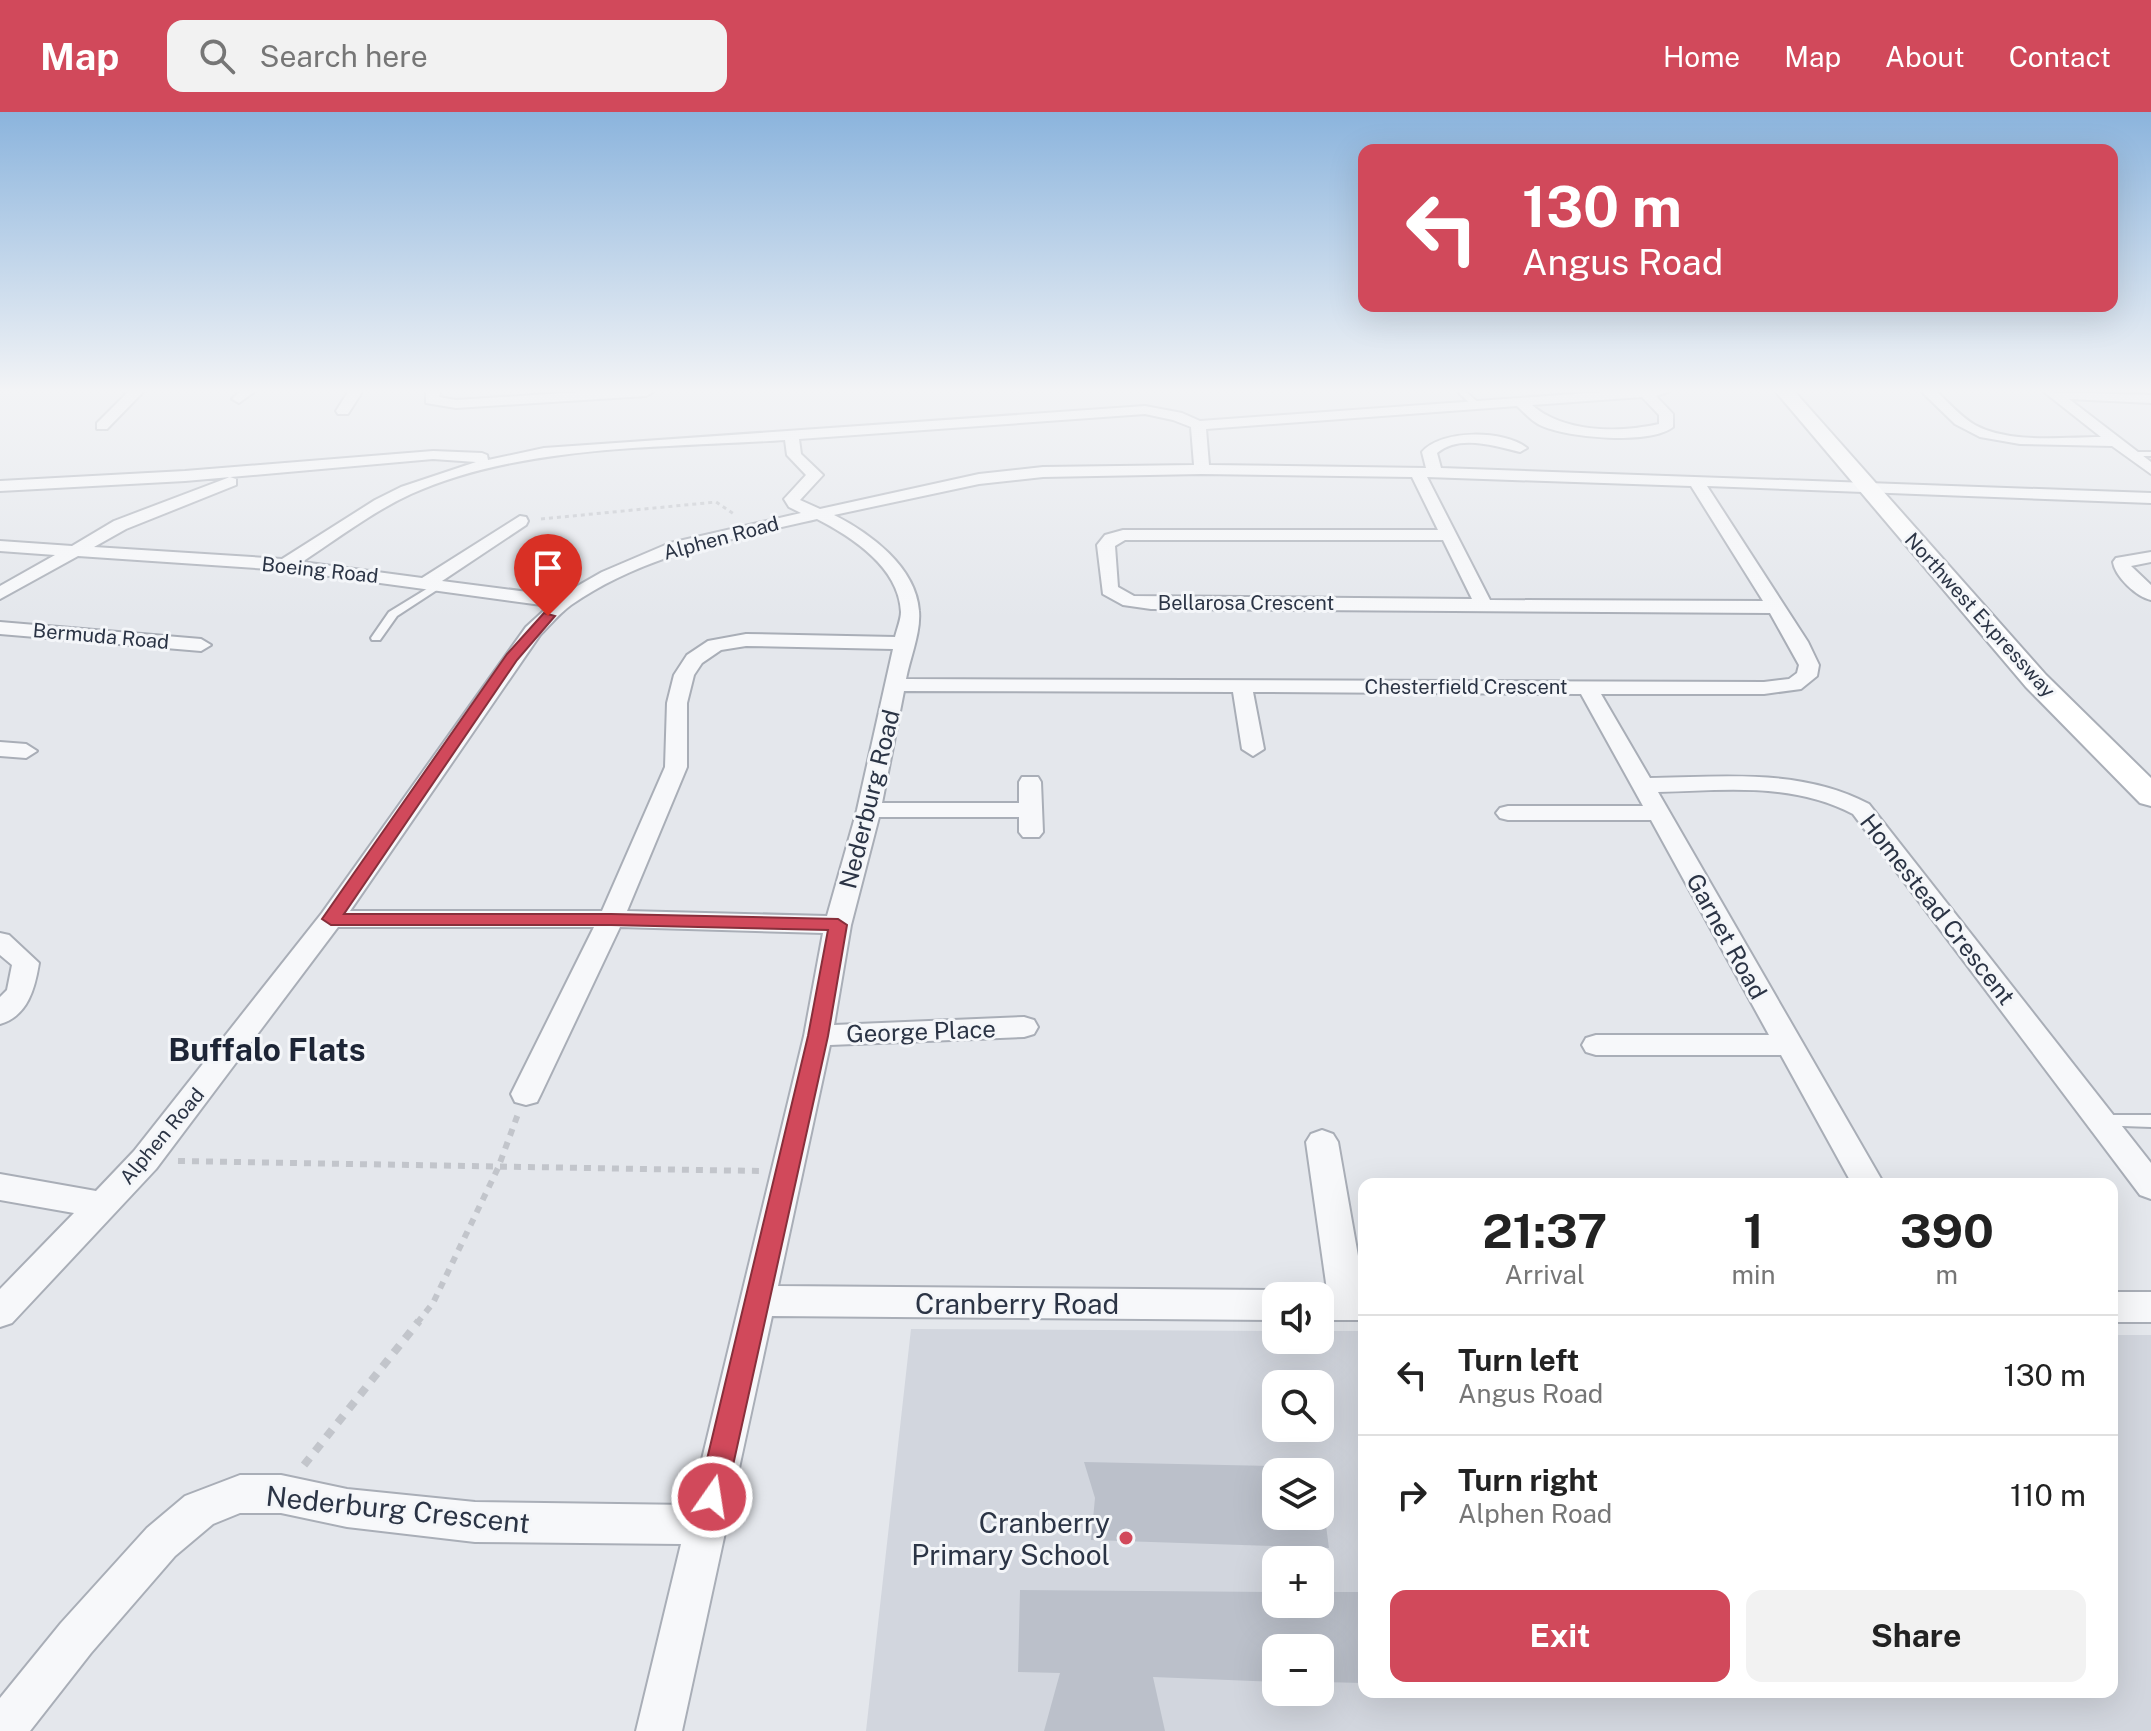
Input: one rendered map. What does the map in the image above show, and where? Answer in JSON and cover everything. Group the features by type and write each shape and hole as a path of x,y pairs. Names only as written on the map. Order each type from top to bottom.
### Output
{"main road":[{"name":"Northwest Expressway","path":"1857,468 2151,777"},
{"name":"Northwest Expressway","path":"1861,468 2036,681 2151,796"}],"street":[{"path":"0,486 286,468"},
{"path":"285,565 381,503 436,478 472,468"},
{"name":"Nederburg Road","path":"659,1731 818,1036 838,925 869,810 910,612 906,590 892,566 872,547 819,514 803,509 792,499 815,475 807,468"},
{"path":"1427,468 1447,535 1483,603"},
{"path":"1535,468 1537,475"},
{"path":"0,594 147,512 266,469"},
{"name":"Alphen Road","path":"0,1312 145,1160 331,919 533,631 563,602 647,558 676,547 979,479 1085,470 1426,472 2151,498"},
{"name":"Chesterfield Crescent","path":"897,685 1764,688 1794,685 1807,676 1809,665 1777,607 1697,482"},
{"path":"434,583 520,521"},
{"name":"Bellarosa Crescent","path":"1447,535 1123,535 1111,539 1106,545 1109,590 1130,601 1151,603 1777,607"},
{"name":"Boeing Road","path":"0,546 285,565 563,602"},
{"path":"2151,557 2122,562 2123,570 2151,595"},
{"name":"Bermuda Road","path":"0,628 201,645"},
{"path":"526,1094 611,919 676,767 677,703 684,675 694,659 715,645 746,640 904,643"},
{"path":"1242,687 1253,749"},
{"name":"Garnet Road","path":"1588,688 1865,1178"},
{"path":"0,749 26,751"},
{"path":"869,810 1031,821 1030,782"},
{"name":"Homestead Crescent","path":"1642,785 1814,788 1848,799 1861,809 2151,1186"},
{"path":"1508,813 1658,813"},
{"path":"331,919 611,919 838,925"},
{"path":"0,941 26,963 20,993 0,1014"},
{"name":"George Place","path":"818,1036 1024,1027"},
{"path":"1596,1045 1788,1045"},
{"path":"1322,1142 1344,1305"},
{"path":"0,1187 104,1205"},
{"name":"Cranberry Road","path":"758,1301 1262,1305"},
{"path":"2118,1307 2151,1307"},
{"name":"Nederburg Crescent","path":"2,1731 76,1638 161,1542 199,1510 240,1494 281,1494 347,1508 475,1522 706,1525"}],"lane":[{"path":"376,638 393,614 434,583"},
{"path":"2101,1121 2151,1121"}],"path":[{"path":"520,521 716,502 756,528"},
{"path":"281,1494 433,1303 498,1168 526,1094"},
{"path":"145,1160 785,1172"}],"shaded area":[{"name":"Cranberry Primary School","path":"911,1329 1262,1331 1262,1354 1334,1354 1334,1331 1358,1331 1358,1698 2118,1698 2118,1335 2151,1335 2151,1731 866,1731"}],"building":[{"path":"1084,1462 1262,1466 1262,1530 1327,1530 1329,1546 1091,1540 1095,1498"},
{"path":"1020,1590 1262,1592 1262,1618 1334,1618 1334,1592 1358,1592 1358,1683 1334,1682 1334,1634 1262,1634 1262,1681 1153,1677 1165,1731 1044,1731 1060,1673 1018,1672"}],"place":[{"name":"Cranberry Primary School","path":"1126,1538"}],"district":[{"name":"Buffalo Flats","path":"267,1049"}],"route":[{"path":"548,616 512,657 331,919 611,919 838,925 818,1036 712,1497"}]}
